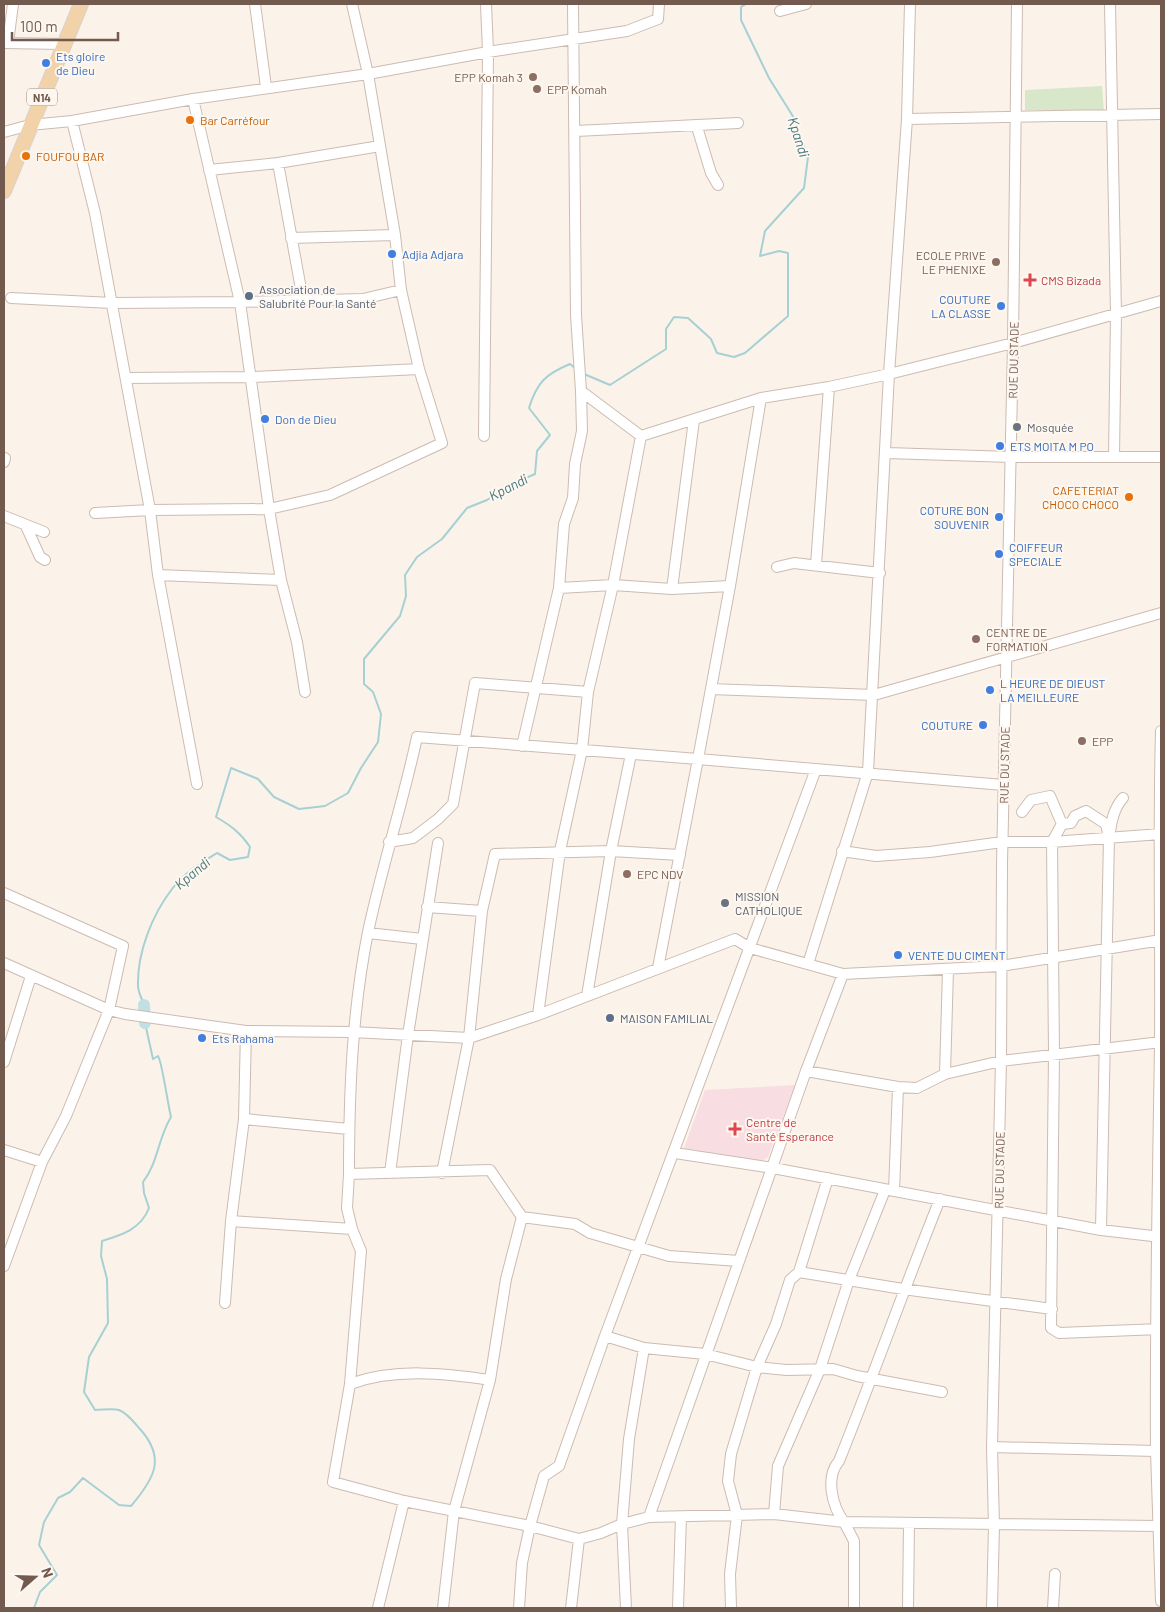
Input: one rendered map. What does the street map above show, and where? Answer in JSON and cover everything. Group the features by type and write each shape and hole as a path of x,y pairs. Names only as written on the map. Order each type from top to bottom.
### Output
{"main road":[{"name":"N14","path":"4,191 81,4"}],"street":[{"path":"13,4 6,43 64,44"},
{"path":"255,4 266,87"},
{"path":"95,513 150,510 268,510 330,495 442,443 419,369 401,290 395,235 368,74 352,4"},
{"path":"484,436 488,52 486,4"},
{"path":"522,746 534,688 559,588 564,524 572,498 575,464 582,431 580,361 576,315 576,131 573,4"},
{"path":"4,132 30,125 72,121 266,87 368,74 488,52 627,31 658,19 659,4"},
{"path":"780,11 806,4"},
{"path":"808,964 868,772 874,695 890,374 906,119 910,4"},
{"name":"RUE DU STADE","path":"992,1608 994,1525 992,1447 1001,1061 1002,842 1013,343 1016,4"},
{"path":"1110,4 1116,314 1114,457"},
{"path":"193,99 240,302 252,377 268,510 281,580 298,642 305,692"},
{"path":"906,119 1161,114"},
{"path":"72,121 96,213 150,510 158,575 197,784"},
{"path":"576,131 738,123"},
{"path":"697,126 711,173 718,185"},
{"path":"209,170 278,163 380,146"},
{"path":"278,163 304,300"},
{"path":"291,238 395,235"},
{"path":"11,298 112,303 240,302 364,299 401,290"},
{"path":"641,436 761,398 829,387 890,374 1013,343 1161,301"},
{"path":"126,378 252,377 419,369"},
{"path":"581,387 641,436"},
{"path":"816,565 829,387"},
{"path":"658,968 730,586 761,398"},
{"path":"672,589 694,420"},
{"path":"538,1015 560,851 582,750 588,692 613,585 641,436"},
{"path":"887,453 1011,457 1161,457"},
{"path":"4,516 44,532"},
{"path":"26,526 40,557 45,560"},
{"path":"777,567 788,563 880,573"},
{"path":"158,575 281,580"},
{"path":"559,588 613,585 672,589 730,586"},
{"path":"711,689 874,695 1161,613"},
{"path":"389,842 413,838 438,819 453,804 466,741 475,683 588,692"},
{"path":"1161,730 1158,1329 1158,1526 1161,1600"},
{"path":"1003,786 868,772 417,737 407,783 389,842 368,933 352,1032 348,1208 352,1229 361,1251 350,1384 333,1482 404,1501 530,1526 579,1539 649,1517 774,1514 822,1521 844,1522 1158,1526"},
{"path":"587,996 611,851 631,754"},
{"path":"519,1608 522,1563 544,1476 559,1466 638,1246 816,769"},
{"path":"1022,812 1031,800 1050,796 1062,824"},
{"path":"1101,1230 1109,838 1112,818 1123,798"},
{"path":"1062,824 1071,823 1075,816 1086,810 1106,824 1109,838"},
{"path":"1062,824 1052,842 1054,1054 1051,1328 1059,1332 1158,1329"},
{"path":"842,851 876,856 930,852 1002,842 1052,842 1160,834"},
{"path":"390,1173 408,1034 438,843"},
{"path":"442,1173 469,1038 482,911 495,854 611,851 680,855"},
{"path":"4,893 123,946 109,1010 66,1116 42,1162 4,1266"},
{"path":"427,907 482,911"},
{"path":"368,933 422,939"},
{"path":"4,963 109,1010 125,1014 246,1031 352,1032 469,1038 538,1015 735,939 750,948 843,974 1000,966 1054,959 1160,940"},
{"path":"945,1074 948,970"},
{"path":"649,1517 806,1071 843,974"},
{"path":"4,1062 31,976"},
{"path":"225,1303 231,1221 244,1119 246,1031"},
{"path":"806,1071 898,1087 917,1088 945,1074 1001,1061 1104,1047 1160,1042"},
{"path":"774,1514 778,1466 820,1369 848,1280 890,1191 898,1087"},
{"path":"244,1119 349,1129"},
{"path":"4,1150 42,1162"},
{"path":"674,1152 828,1178 1101,1230 1159,1236"},
{"path":"349,1174 442,1173 490,1170 522,1217 575,1224 590,1233 669,1256 739,1261"},
{"path":"731,1608 730,1574 737,1515 728,1481 731,1454 757,1367 776,1324 790,1280 799,1272 828,1178"},
{"path":"854,1608 854,1542 836,1505 830,1480 833,1468 839,1461 872,1378 903,1289 940,1199"},
{"path":"443,1608 454,1511 490,1380 506,1279 522,1217"},
{"path":"231,1221 352,1229"},
{"path":"799,1272 903,1289 1052,1309"},
{"path":"605,1336 644,1348 705,1354 757,1367 786,1370 833,1368 942,1392"},
{"path":"626,1608 622,1524 629,1439 644,1348"},
{"path":"350,1384 369,1377 425,1374 452,1374 490,1380"},
{"path":"992,1447 1158,1451"},
{"path":"378,1608 404,1501"},
{"path":"822,1521 830,1516 836,1505"},
{"path":"678,1608 681,1517"},
{"path":"908,1608 909,1523"},
{"path":"570,1608 579,1539"},
{"path":"1054,1608 1055,1574"}],"shaded area":[{"name":"Centre de Santé Esperance","path":"795,1085 768,1157 761,1162 684,1148 705,1090"}],"green space":[{"path":"1102,86 1104,112 1025,110 1025,90"}],"waterway":[{"name":"Kpandi","path":"584,374 610,385 666,349 666,329 674,317 688,318 711,339 717,353 734,357 745,353 788,316 788,253 779,251 760,256 765,231 804,188 808,157 794,118 769,78 741,20 741,7 746,4"},
{"name":"Kpandi","path":"144,1005 138,988 138,973 143,948 152,922 172,889 193,869 217,853 230,860 248,857 250,847 247,842 235,830 216,817 231,768 258,779 274,797 299,809 325,806 348,793 378,742 381,714 373,692 364,684 364,659 400,616 406,596 405,575 417,557 442,539 467,508 487,500 510,485 535,474 537,451 550,435 529,408 532,399 539,385 549,375 570,364 576,369"},
{"path":"144,1005 145,1023"},
{"path":"34,1608 40,1592 57,1575 39,1545 44,1522 58,1498 70,1492 83,1478 119,1505 131,1506 146,1487 154,1468 153,1449 148,1439 133,1420 119,1410 95,1410 84,1392 89,1357 108,1323 107,1279 101,1256 102,1241 130,1230 146,1215 149,1208 143,1182 152,1167 163,1133 171,1117 160,1060 158,1056 153,1059 145,1023"}],"place":[{"name":"Ets gloire de Dieu","path":"46,63"},
{"name":"EPP Komah 3","path":"533,77"},
{"name":"EPP Komah","path":"537,89"},
{"name":"Bar Carréfour","path":"190,120"},
{"name":"FOUFOU BAR","path":"26,156"},
{"name":"Adjia Adjara","path":"392,254"},
{"name":"ECOLE PRIVE LE PHENIXE","path":"996,262"},
{"name":"CMS Bizada","path":"1030,280"},
{"name":"Association de Salubrité Pour la Santé","path":"249,296"},
{"name":"COUTURE LA CLASSE","path":"1001,306"},
{"name":"Don de Dieu","path":"265,419"},
{"name":"Mosquée","path":"1017,427"},
{"name":"ETS MOITA M PO","path":"1000,446"},
{"name":"CAFETERIAT CHOCO CHOCO","path":"1129,497"},
{"name":"COTURE BON SOUVENIR","path":"999,517"},
{"name":"COIFFEUR SPECIALE","path":"999,554"},
{"name":"CENTRE DE FORMATION","path":"976,639"},
{"name":"L HEURE DE DIEUST LA MEILLEURE","path":"990,690"},
{"name":"COUTURE","path":"983,725"},
{"name":"EPP","path":"1082,741"},
{"name":"EPC NDV","path":"627,874"},
{"name":"MISSION CATHOLIQUE","path":"725,903"},
{"name":"VENTE DU CIMENT","path":"898,955"},
{"name":"MAISON FAMILIAL","path":"610,1018"},
{"name":"Ets Rahama","path":"202,1038"},
{"name":"Centre de Santé Esperance","path":"735,1129"}]}
